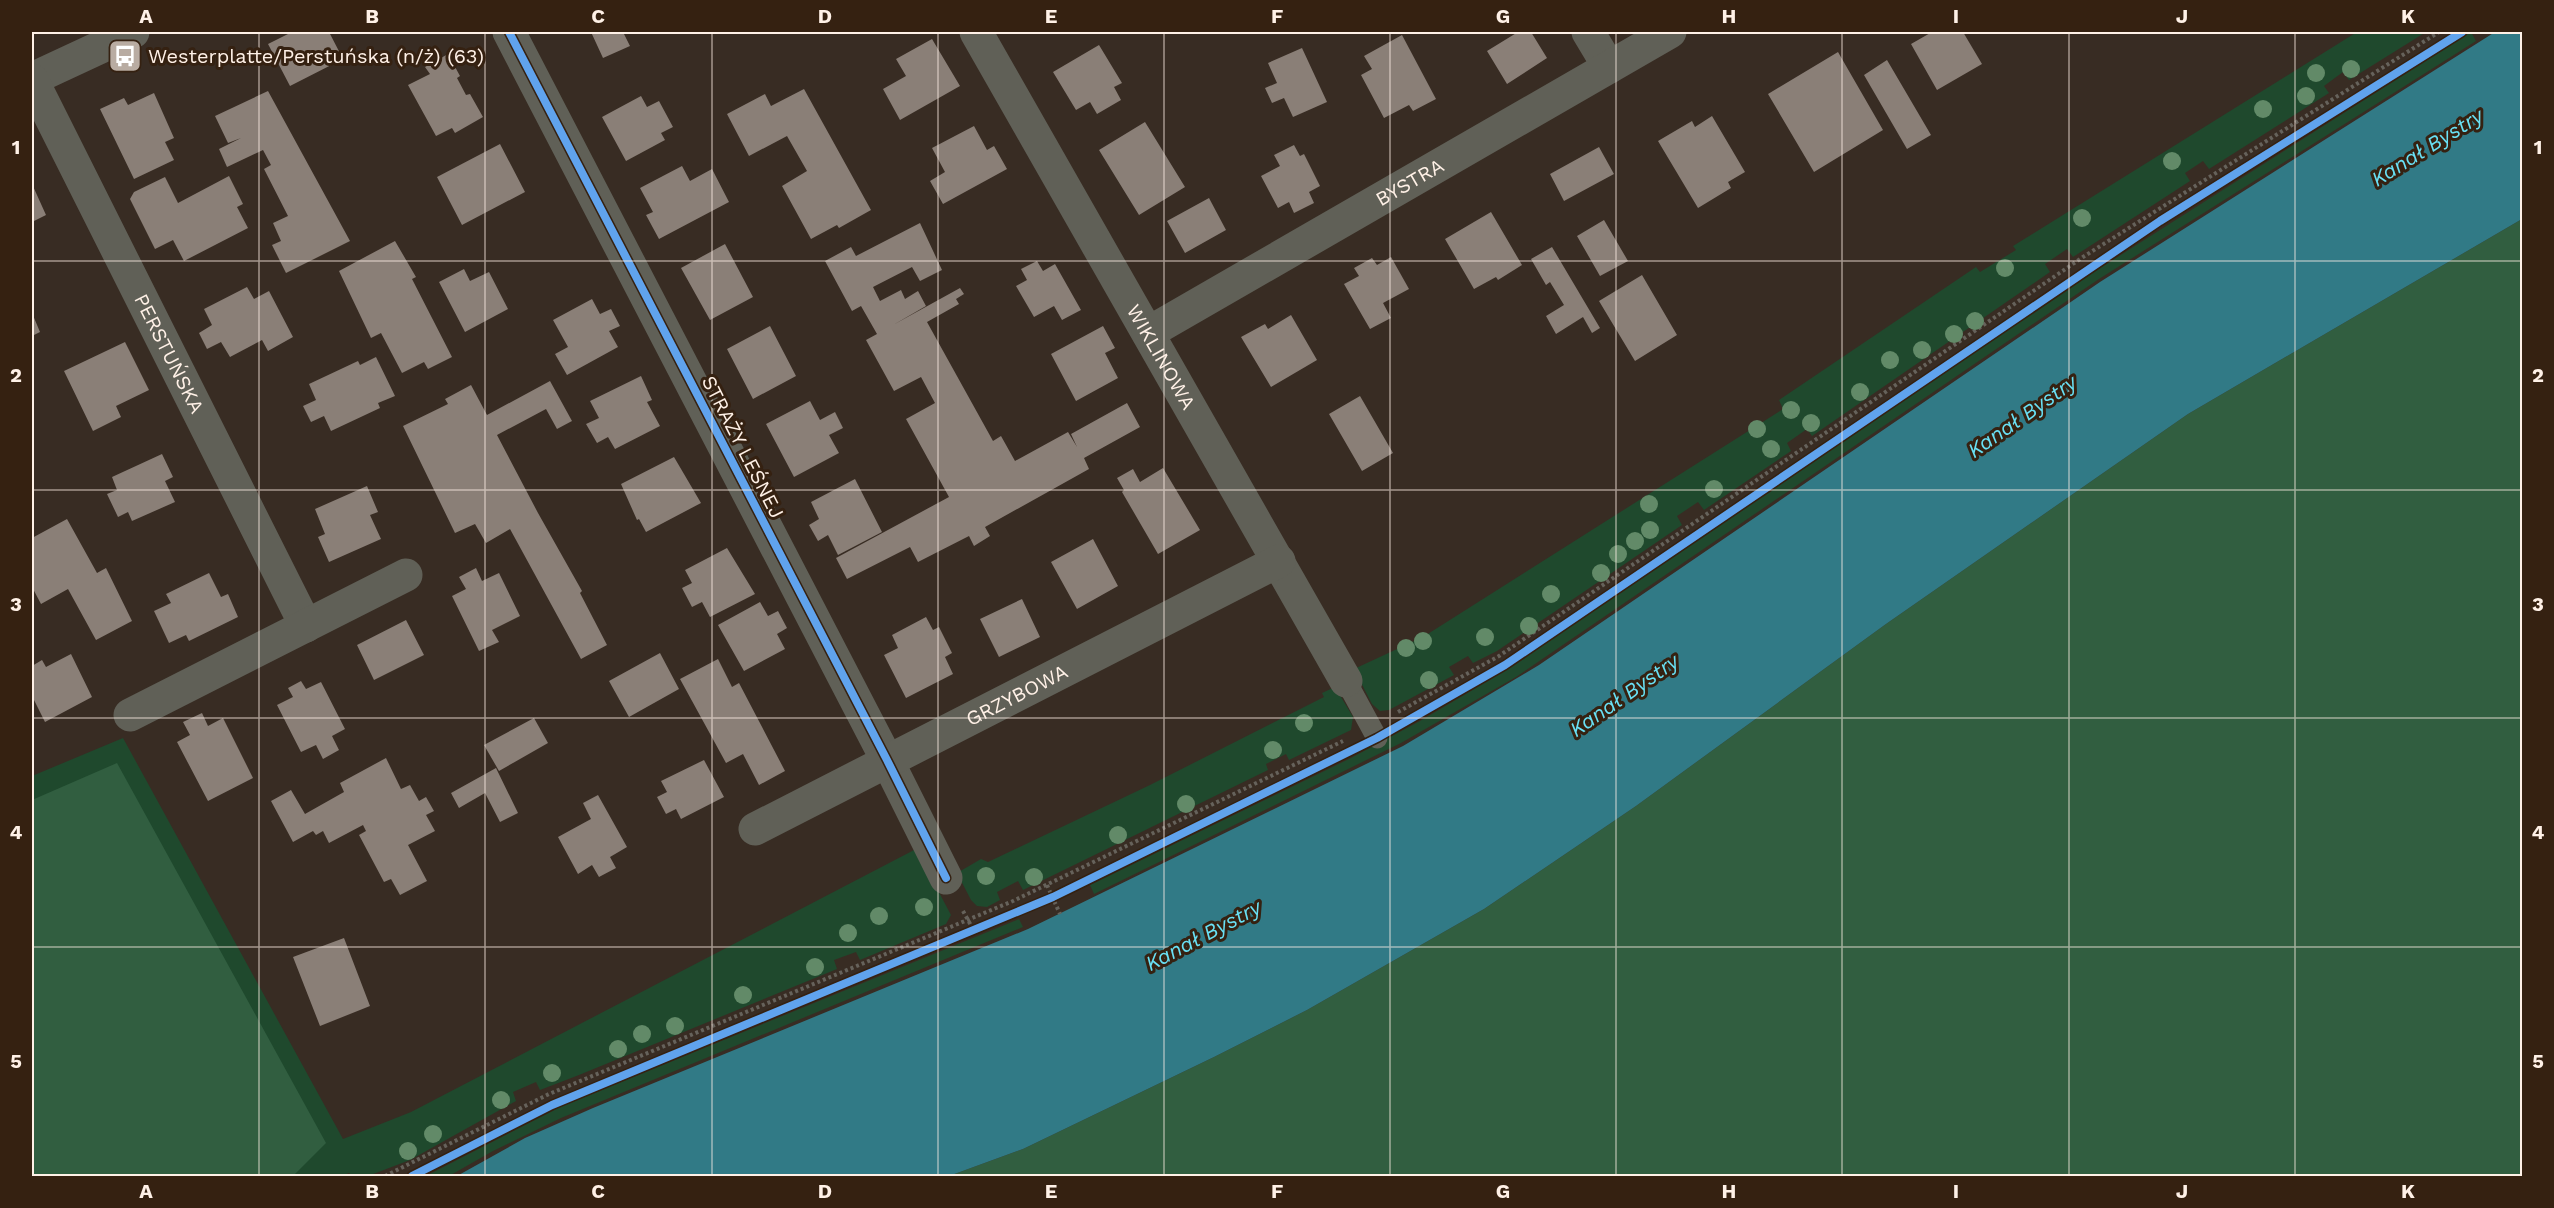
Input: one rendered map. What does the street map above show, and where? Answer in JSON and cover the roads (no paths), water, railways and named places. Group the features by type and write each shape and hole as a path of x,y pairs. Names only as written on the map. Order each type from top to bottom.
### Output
{"street":[{"path":"32,80 133,32"},
{"name":"STRAŻY LEŚNEJ","path":"509,32 946,878"},
{"name":"WIKLINOWA","path":"976,32 1346,681"},
{"path":"1588,32 1608,67"},
{"name":"BYSTRA","path":"1148,333 1670,32"},
{"name":"PERSTUŃSKA","path":"32,80 306,626"},
{"name":"GRZYBOWA","path":"755,829 1279,561"},
{"path":"130,715 406,575"}],"lane":[{"path":"1346,681 1374,732"}],"water":[{"name":"Kanał Bystry","path":"2495,32 2522,32 2522,219 2188,414 1886,624 1636,806 1484,909 1307,1010 1023,1149 949,1176 457,1176 525,1138 593,1108 1028,929 1403,746 1539,665 2100,282"}],"place":[{"name":"Westerplatte/Perstuńska (n/ż) (63)","path":"125,56"}]}
